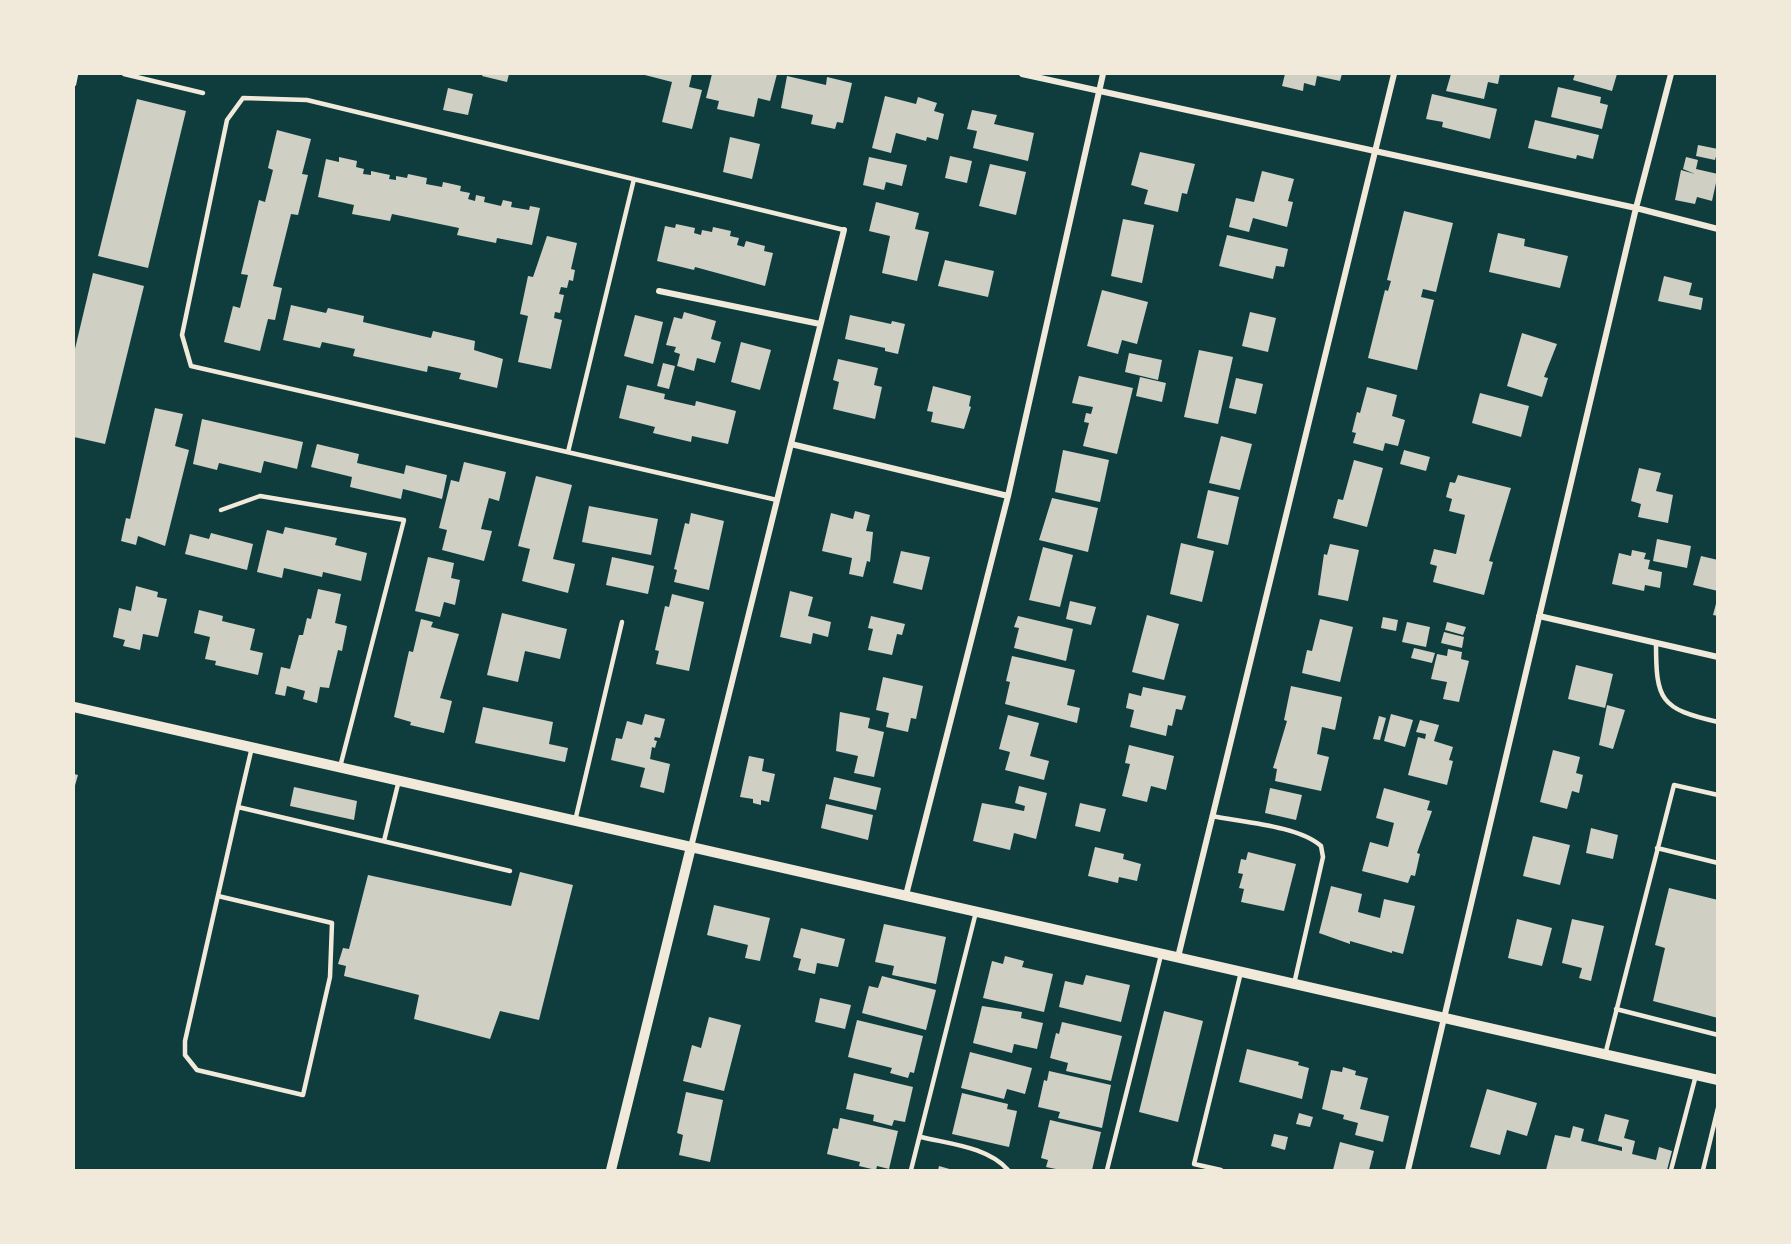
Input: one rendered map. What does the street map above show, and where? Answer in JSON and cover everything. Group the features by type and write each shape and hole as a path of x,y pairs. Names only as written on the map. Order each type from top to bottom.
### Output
{"street":[{"path":"1022,74 1636,208 1718,230"},
{"path":"906,895 1008,496 1103,74"},
{"path":"1178,957 1394,74"},
{"path":"1408,1170 1636,208 1671,74"},
{"path":"611,1170 844,230"},
{"path":"659,291 820,324"},
{"path":"791,444 1008,496"},
{"path":"1539,616 1718,657"},
{"path":"74,707 1718,1080"}],"lane":[{"path":"74,84 76,74"},
{"path":"124,74 203,93"},
{"path":"777,500 191,366 182,335 227,120 243,99 307,100 844,230"},
{"path":"568,452 634,179"},
{"path":"220,510 260,496 404,520 340,767"},
{"path":"575,821 622,622"},
{"path":"1656,643 1656,680 1664,698 1688,715 1718,722"},
{"path":"218,896 332,923 330,977 303,1095 197,1070 185,1055 185,1041 238,807 252,747"},
{"path":"384,841 399,780"},
{"path":"1605,1055 1674,785 1718,795"},
{"path":"238,807 510,871"},
{"path":"1212,816 1299,833 1313,838 1321,846 1323,858 1294,984"},
{"path":"1657,848 1718,863"},
{"path":"912,1170 976,912"},
{"path":"1107,1170 1162,953"},
{"path":"1221,1170 1194,1164 1241,972"},
{"path":"1616,1009 1718,1035"},
{"path":"1671,1170 1695,1075"},
{"path":"1703,1170 1718,1108"},
{"path":"921,1137 970,1149 999,1161 1008,1170"}],"building":[{"path":"483,74 509,74 507,82 482,76"},
{"path":"641,74 692,74 689,87 702,90 692,129 662,122 672,82"},
{"path":"712,74 777,74 770,101 758,98 754,117 717,109 719,101 706,98"},
{"path":"1285,74 1342,74 1340,81 1317,76 1315,86 1304,83 1303,91 1282,86"},
{"path":"1451,74 1500,74 1498,84 1488,82 1484,99 1446,91"},
{"path":"1575,74 1617,74 1612,91 1573,80"},
{"path":"787,76 826,85 827,77 852,83 843,123 837,122 835,129 811,124 813,115 781,108"},
{"path":"1558,87 1601,97 1600,103 1608,105 1602,129 1551,117"},
{"path":"448,88 473,94 468,115 443,110"},
{"path":"1432,94 1497,109 1490,139 1442,127 1443,122 1426,119"},
{"path":"885,96 916,104 918,97 937,103 934,111 944,114 938,140 927,137 926,141 896,133 891,153 872,148"},
{"path":"137,99 186,111 148,268 98,256"},
{"path":"972,110 997,115 994,124 1034,133 1028,161 973,148 977,131 967,129"},
{"path":"1535,120 1599,135 1593,159 1577,155 1576,159 1528,148"},
{"path":"277,130 311,139 302,174 308,175 298,215 291,214 273,286 282,288 275,320 268,319 260,351 224,342 233,306 240,308 248,275 241,274 259,200 265,202 273,170 268,168"},
{"path":"730,137 760,144 752,179 723,172"},
{"path":"1698,145 1718,149 1715,160 1696,156"},
{"path":"1140,152 1195,164 1187,194 1182,193 1178,212 1144,204 1148,190 1131,185"},
{"path":"950,156 972,161 967,183 945,178"},
{"path":"339,157 357,161 356,167 364,169 363,174 371,175 371,171 390,175 389,179 396,180 396,176 407,178 408,174 427,178 426,184 442,187 443,182 461,186 460,191 470,193 468,199 475,201 476,195 485,197 484,202 501,206 503,200 512,202 511,207 529,210 530,206 540,208 532,245 497,238 496,243 457,235 459,228 392,214 390,221 352,214 354,205 318,197 326,159 339,162"},
{"path":"869,157 907,165 902,186 886,182 884,190 863,185"},
{"path":"1686,157 1698,160 1696,169 1718,174 1712,201 1697,197 1695,204 1675,200 1681,170 1695,174 1683,169"},
{"path":"990,164 1026,172 1016,215 979,206"},
{"path":"1262,171 1294,179 1288,201 1293,202 1287,227 1253,218 1249,232 1229,227 1236,198 1254,202"},
{"path":"876,202 919,213 915,229 929,232 917,281 882,273 890,236 869,231"},
{"path":"1404,211 1453,223 1436,292 1423,289 1421,297 1434,300 1417,370 1368,358 1385,290 1388,291 1391,281 1387,280"},
{"path":"1123,219 1154,225 1142,283 1111,276"},
{"path":"676,224 695,228 694,233 701,235 702,230 712,232 713,227 731,231 730,236 739,238 737,245 744,247 746,241 765,246 764,251 773,253 765,286 695,267 694,270 657,261 665,226 675,228"},
{"path":"1498,233 1525,239 1524,246 1568,256 1560,288 1489,272"},
{"path":"1227,235 1288,249 1284,267 1276,266 1273,279 1219,266"},
{"path":"547,236 577,243 571,269 575,270 573,281 569,280 567,288 561,287 559,294 564,295 560,313 555,312 554,318 562,320 551,369 518,362 528,316 520,314 528,276 533,277"},
{"path":"945,260 994,271 988,297 938,286"},
{"path":"93,273 144,286 105,444 74,437 74,353"},
{"path":"1664,276 1692,283 1689,295 1703,298 1701,310 1658,301"},
{"path":"1102,290 1148,302 1137,344 1122,340 1118,354 1087,346"},
{"path":"291,305 326,313 328,308 364,316 363,322 431,338 433,331 475,341 474,350 503,359 497,388 459,379 461,373 428,366 427,372 353,356 355,349 322,342 320,348 283,340"},
{"path":"684,312 716,321 711,339 721,342 715,363 697,358 694,371 677,366 680,354 674,352 676,347 666,345 674,317 682,319"},
{"path":"1250,312 1276,318 1268,352 1242,346"},
{"path":"635,315 663,322 653,364 624,356"},
{"path":"850,315 891,324 892,321 905,324 898,354 885,351 885,348 845,339"},
{"path":"1522,333 1557,344 1544,377 1548,378 1542,397 1507,386"},
{"path":"741,342 771,350 760,390 731,382"},
{"path":"1199,350 1233,357 1218,424 1184,417"},
{"path":"1129,353 1162,360 1158,380 1125,372"},
{"path":"838,359 878,368 874,385 882,387 875,419 833,409 839,382 833,380"},
{"path":"663,363 675,366 669,389 657,386"},
{"path":"1079,376 1133,388 1117,454 1083,446 1089,423 1084,422 1086,413 1091,414 1093,407 1072,403"},
{"path":"1140,377 1166,383 1162,402 1136,396"},
{"path":"1236,378 1263,384 1256,414 1229,408"},
{"path":"627,385 665,394 664,399 695,406 696,401 736,411 728,444 692,436 691,442 653,433 655,427 619,418"},
{"path":"933,386 971,396 969,406 971,407 964,429 931,422 933,412 927,411"},
{"path":"1367,387 1397,395 1392,416 1405,420 1398,446 1385,443 1383,451 1353,443 1356,433 1352,432 1357,412 1360,413"},
{"path":"1480,393 1529,406 1521,437 1472,423"},
{"path":"155,408 183,414 175,446 189,450 165,546 138,536 136,545 121,541 126,518 130,519"},
{"path":"202,419 303,442 297,469 264,461 261,473 219,463 217,470 193,464"},
{"path":"1221,436 1252,444 1240,490 1209,483"},
{"path":"317,444 359,454 357,463 404,474 406,465 447,475 442,499 403,489 401,499 350,487 352,477 311,467"},
{"path":"1063,450 1109,460 1100,502 1055,492"},
{"path":"1404,450 1430,457 1426,471 1400,464"},
{"path":"1354,460 1383,468 1367,527 1333,518 1338,499 1343,500"},
{"path":"464,462 506,472 499,501 489,498 481,529 492,531 484,561 442,550 447,530 439,528 451,480 459,482"},
{"path":"1639,468 1661,473 1656,491 1673,495 1668,523 1638,517 1641,504 1631,501"},
{"path":"1458,475 1511,488 1489,561 1493,562 1484,595 1433,582 1437,566 1430,564 1434,549 1456,554 1465,515 1449,511 1452,499 1446,497 1450,482 1455,483"},
{"path":"536,476 572,485 553,559 575,564 568,593 522,581 530,549 518,546"},
{"path":"1208,490 1239,497 1228,545 1197,538"},
{"path":"1052,498 1098,508 1088,552 1039,540"},
{"path":"589,506 658,519 651,555 582,542"},
{"path":"855,511 870,515 866,531 873,532 870,562 867,561 863,577 849,574 852,558 822,551 831,513 853,519"},
{"path":"691,513 724,521 709,590 674,582 677,570 674,569 685,523 689,524"},
{"path":"285,527 337,538 335,545 367,553 361,581 323,572 322,577 284,568 282,578 257,572 267,530 283,534"},
{"path":"211,533 253,544 247,570 185,554 190,534 209,539"},
{"path":"1657,539 1691,546 1687,568 1653,561"},
{"path":"1181,543 1214,551 1202,602 1170,594"},
{"path":"1330,544 1359,550 1348,601 1318,595 1324,554 1327,555"},
{"path":"1043,547 1073,555 1060,607 1029,600"},
{"path":"1632,550 1646,553 1644,559 1650,560 1648,569 1662,572 1660,588 1645,585 1644,591 1612,584 1619,553 1631,556"},
{"path":"901,551 930,557 922,590 893,583"},
{"path":"1701,556 1718,560 1718,591 1693,585"},
{"path":"428,557 454,563 451,578 460,580 455,605 444,602 440,617 415,611"},
{"path":"612,557 654,566 648,594 606,585"},
{"path":"136,586 158,592 157,597 167,599 158,637 143,634 140,650 123,646 125,640 113,637 119,608 131,611"},
{"path":"318,589 341,594 335,623 347,626 342,651 338,650 329,688 320,687 317,703 303,699 305,691 287,686 285,696 275,694 281,667 290,669 299,635 303,635 307,618 311,619"},
{"path":"790,591 813,597 808,616 831,622 828,637 813,633 811,644 780,637"},
{"path":"672,594 704,602 689,671 656,664 659,651 655,650 665,606 669,607"},
{"path":"1718,600 1718,616 1713,615"},
{"path":"1070,601 1096,607 1091,625 1066,619"},
{"path":"199,610 223,616 222,621 255,629 250,650 263,653 258,675 215,665 216,661 205,659 210,637 194,633"},
{"path":"502,613 567,629 560,659 525,651 518,682 487,675"},
{"path":"1147,615 1179,624 1164,680 1132,672"},
{"path":"871,616 905,624 902,635 897,634 892,655 868,650 873,629 868,628"},
{"path":"1018,616 1073,629 1066,661 1014,648 1019,628 1014,627"},
{"path":"1383,617 1398,620 1396,631 1381,628"},
{"path":"421,619 433,622 431,627 459,634 440,698 452,701 444,733 410,725 411,722 394,717 409,651 413,652"},
{"path":"1320,619 1353,627 1340,682 1302,673 1307,650 1312,651"},
{"path":"1407,622 1430,627 1426,647 1402,642"},
{"path":"1447,622 1466,627 1463,635 1445,630"},
{"path":"1444,632 1464,637 1462,648 1441,643"},
{"path":"1414,648 1435,653 1432,663 1411,658"},
{"path":"1448,649 1462,652 1461,659 1469,661 1459,702 1443,699 1447,682 1431,679 1437,654 1447,656"},
{"path":"1012,656 1075,670 1067,705 1080,708 1077,723 1005,704 1010,682 1006,681"},
{"path":"1576,665 1613,674 1605,708 1568,699"},
{"path":"883,677 923,686 916,719 911,718 908,732 886,727 889,713 876,710"},
{"path":"1291,686 1342,697 1335,730 1322,727 1317,754 1329,757 1321,791 1275,781 1277,769 1273,768 1287,721 1284,720"},
{"path":"1143,687 1186,696 1182,710 1176,709 1172,726 1168,725 1166,736 1130,727 1134,710 1126,708 1129,693 1141,696"},
{"path":"1607,705 1625,710 1613,749 1599,745"},
{"path":"483,707 553,722 549,744 568,748 565,762 475,743"},
{"path":"840,712 870,718 868,728 884,732 874,777 854,773 858,756 836,751"},
{"path":"645,714 665,719 660,738 655,737 654,740 657,741 655,748 652,747 650,759 670,764 664,793 640,787 645,768 611,760 616,738 622,739 627,721 642,725"},
{"path":"1391,714 1413,720 1405,747 1384,741"},
{"path":"1008,715 1039,723 1030,756 1049,761 1044,780 1005,770 1010,752 999,749"},
{"path":"1379,716 1386,718 1380,740 1373,739"},
{"path":"1420,720 1439,725 1434,741 1453,747 1449,760 1453,761 1447,785 1408,775 1418,737 1425,739 1426,734 1416,732"},
{"path":"1129,745 1174,756 1166,790 1151,786 1147,802 1122,796 1130,764 1125,763"},
{"path":"1553,750 1580,757 1576,773 1583,775 1579,793 1572,791 1567,809 1540,802"},
{"path":"749,756 764,759 762,771 775,774 769,802 761,800 761,805 753,803 753,799 740,797"},
{"path":"74,774 78,775 74,789"},
{"path":"834,777 881,788 876,810 829,799"},
{"path":"1019,786 1047,793 1036,839 1014,833 1010,850 973,841 982,803 1024,811 1025,806 1015,803"},
{"path":"294,787 357,801 354,820 290,806"},
{"path":"1270,788 1302,795 1296,820 1265,813"},
{"path":"1384,788 1430,801 1427,810 1432,811 1417,853 1420,854 1415,876 1411,875 1408,883 1362,871 1370,842 1388,847 1394,823 1376,818"},
{"path":"1080,803 1106,809 1100,832 1075,826"},
{"path":"826,804 873,815 868,840 821,828"},
{"path":"1591,828 1618,835 1613,859 1586,853"},
{"path":"1533,836 1570,845 1560,885 1523,876"},
{"path":"1095,847 1124,854 1123,859 1141,864 1137,881 1119,877 1118,883 1088,876"},
{"path":"1248,852 1296,864 1284,911 1241,902 1244,889 1239,888 1243,874 1238,873 1241,859 1246,860"},
{"path":"520,872 573,885 539,1020 500,1011 490,1039 414,1019 419,995 344,976 346,966 338,964 343,948 349,949 368,875 511,906"},
{"path":"1331,886 1362,894 1358,912 1380,918 1384,899 1415,906 1403,954 1350,941 1350,944 1319,933"},
{"path":"1669,888 1718,900 1718,1018 1653,1001 1665,948 1655,945"},
{"path":"714,905 770,918 760,961 745,958 748,945 707,935"},
{"path":"1517,919 1552,928 1542,966 1508,958"},
{"path":"1572,919 1604,926 1591,981 1579,978 1582,968 1562,963"},
{"path":"884,924 946,937 936,984 892,975 894,966 875,962"},
{"path":"801,928 845,939 838,967 817,963 815,974 798,970 801,959 793,957"},
{"path":"1005,956 1024,961 1022,967 1053,974 1044,1012 983,998 992,961 1003,964"},
{"path":"1086,975 1130,985 1121,1022 1059,1007 1065,981 1083,985"},
{"path":"882,976 936,990 926,1030 862,1013 869,986 878,988"},
{"path":"820,998 851,1005 845,1029 815,1022"},
{"path":"982,1006 1022,1012 1021,1018 1043,1023 1037,1049 1014,1044 1012,1053 973,1043"},
{"path":"1164,1011 1203,1021 1178,1122 1139,1112"},
{"path":"709,1017 741,1025 724,1091 683,1081 692,1045 701,1048"},
{"path":"857,1020 923,1036 914,1073 910,1072 908,1078 890,1073 892,1068 848,1057"},
{"path":"1062,1022 1122,1036 1111,1081 1066,1071 1068,1063 1050,1058 1056,1033 1059,1034"},
{"path":"1247,1049 1299,1062 1298,1065 1309,1068 1302,1099 1239,1082"},
{"path":"970,1052 1032,1068 1025,1094 1007,1089 1004,1099 961,1088"},
{"path":"1343,1067 1356,1071 1355,1075 1368,1078 1360,1109 1389,1116 1383,1142 1355,1135 1358,1123 1343,1119 1344,1115 1322,1109 1331,1070 1342,1072"},
{"path":"1049,1071 1111,1085 1102,1128 1058,1118 1060,1112 1038,1107 1044,1080 1047,1081"},
{"path":"854,1073 913,1087 905,1122 894,1120 892,1126 873,1121 874,1115 846,1109"},
{"path":"1487,1089 1537,1103 1527,1136 1507,1130 1500,1155 1470,1147"},
{"path":"686,1092 723,1100 710,1162 679,1155 683,1135 677,1133"},
{"path":"962,1093 1008,1104 1007,1109 1017,1111 1009,1147 952,1134"},
{"path":"1299,1113 1313,1117 1310,1127 1296,1124"},
{"path":"1605,1114 1629,1120 1624,1138 1635,1141 1632,1154 1656,1160 1659,1147 1672,1151 1667,1170 1546,1170 1555,1135 1570,1138 1573,1126 1584,1129 1581,1141 1622,1151 1622,1147 1598,1141"},
{"path":"840,1118 898,1131 889,1169 877,1166 876,1170 859,1166 860,1162 827,1154 833,1128 838,1129"},
{"path":"1050,1120 1101,1132 1092,1170 1061,1170 1046,1167 1048,1160 1041,1158"},
{"path":"1274,1134 1288,1137 1285,1150 1271,1146"},
{"path":"1340,1142 1374,1151 1369,1170 1333,1170"},
{"path":"939,1166 953,1170 938,1170"}]}
